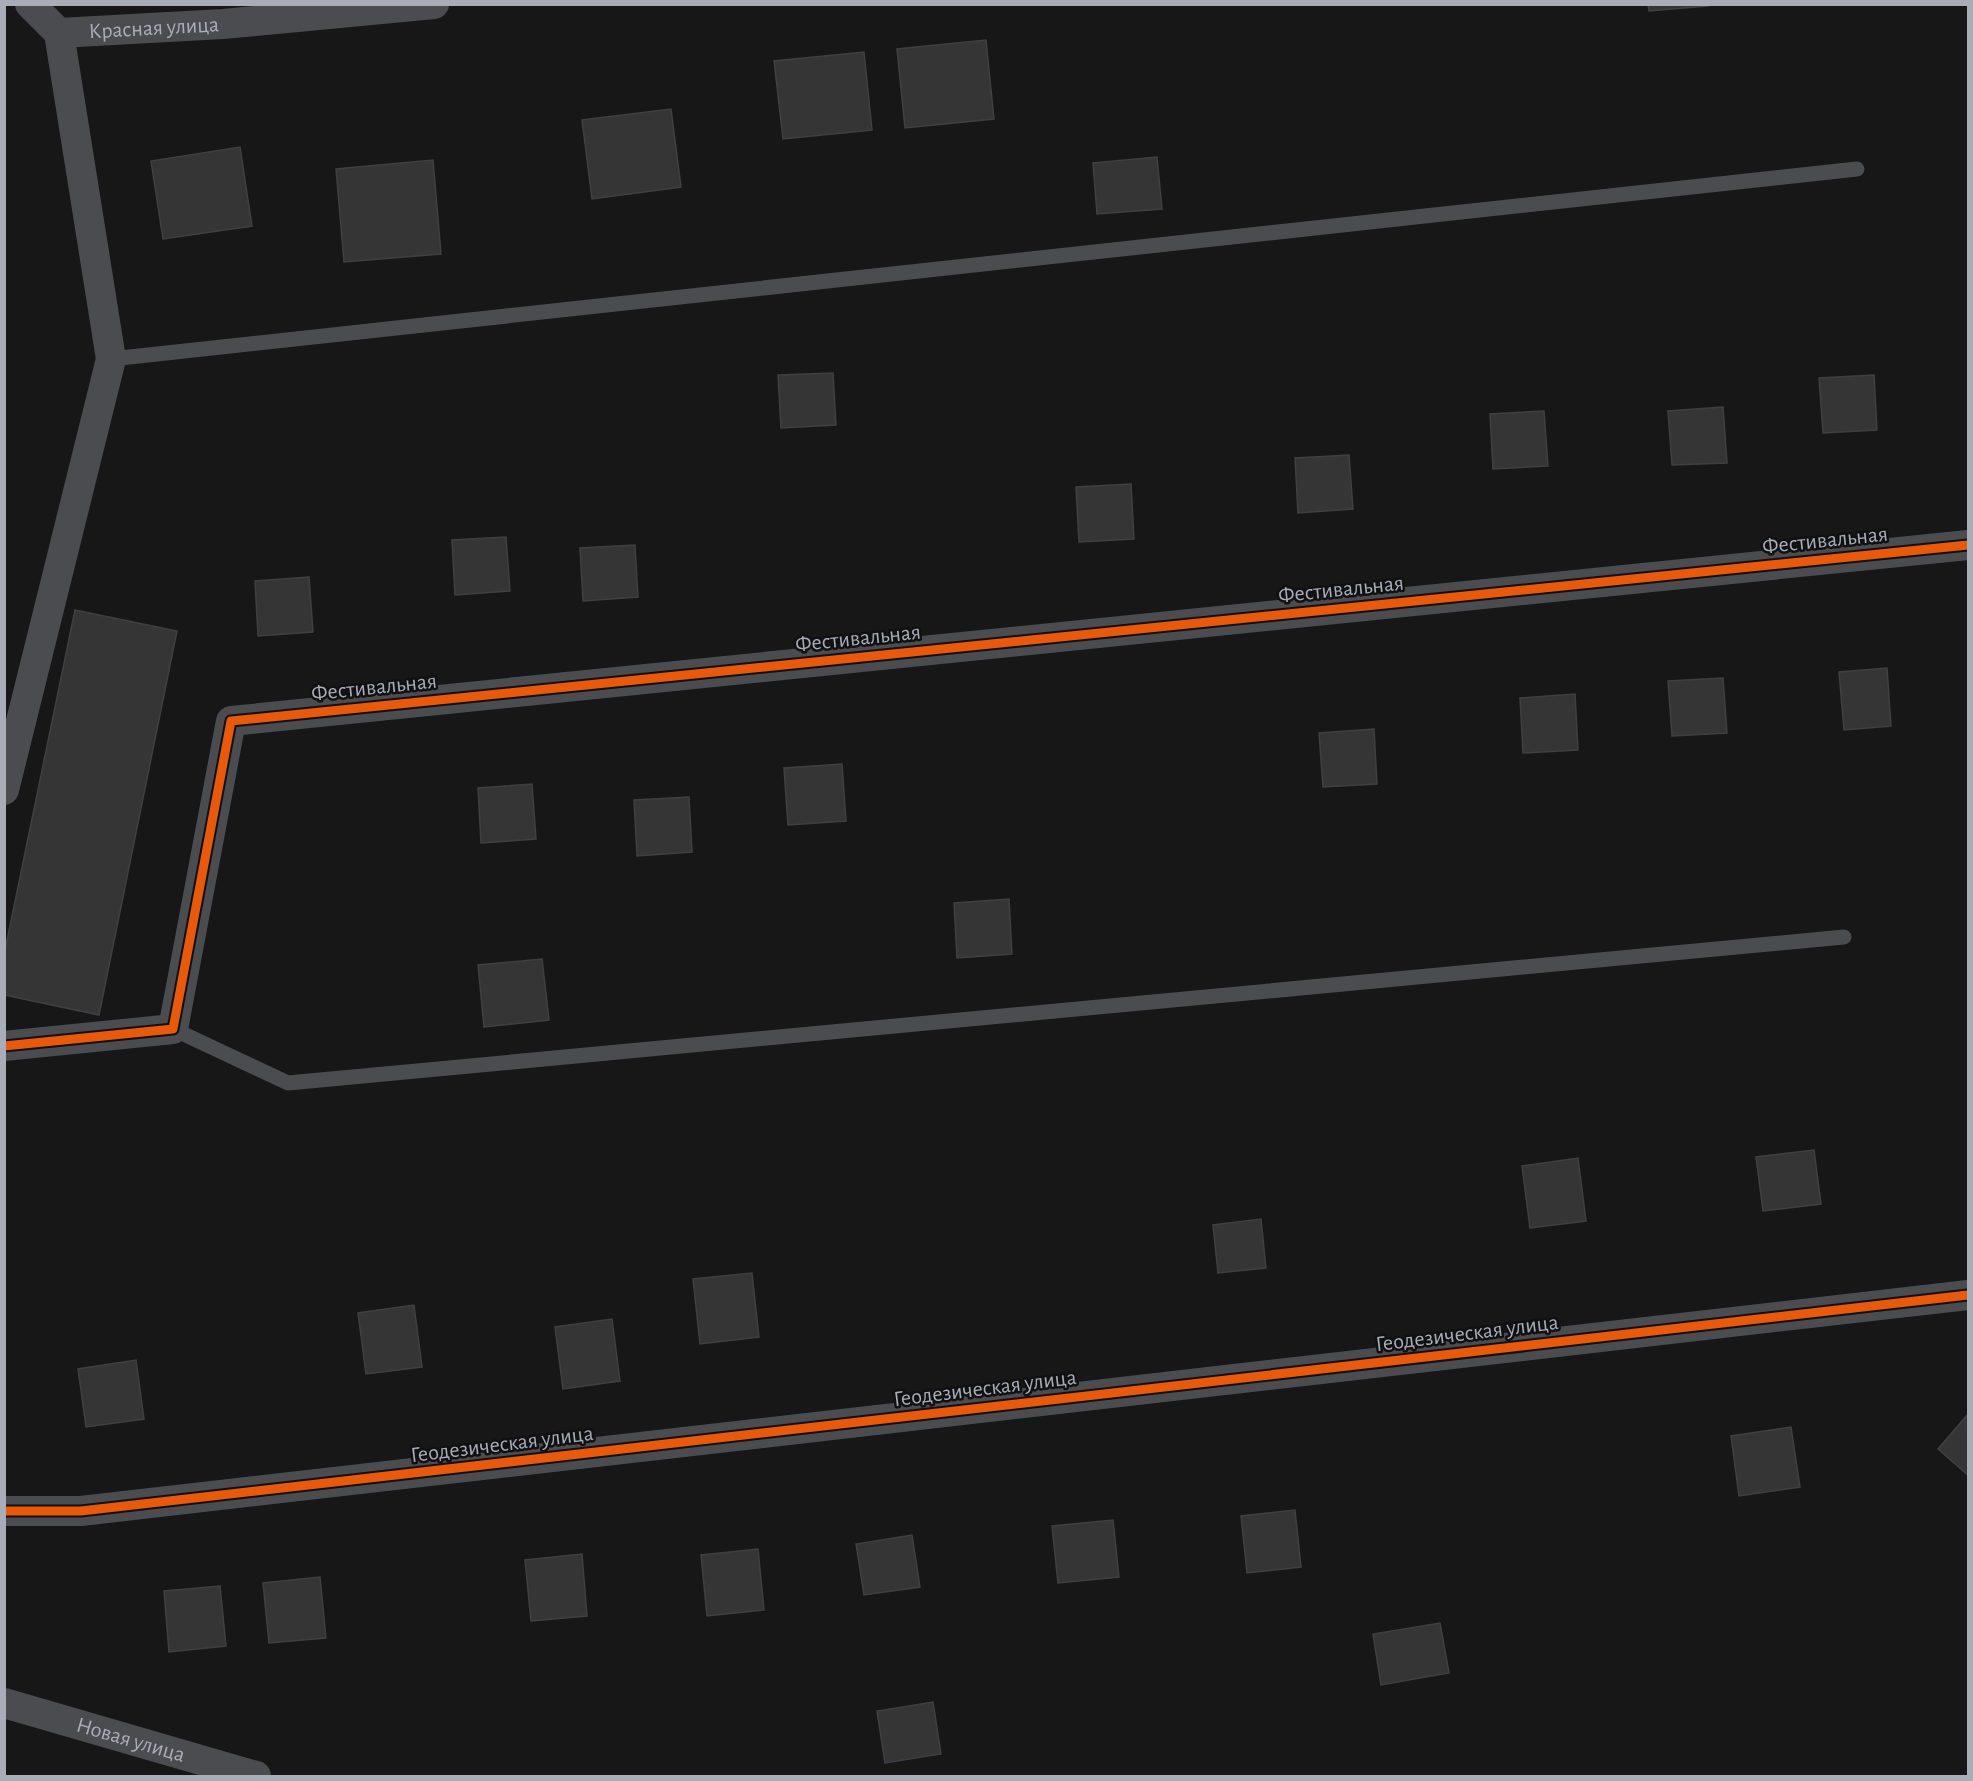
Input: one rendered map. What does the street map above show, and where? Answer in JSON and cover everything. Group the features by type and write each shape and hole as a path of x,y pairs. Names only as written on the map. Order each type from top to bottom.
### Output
{"street":[{"name":"Красная улица","path":"30,4 59,33 222,24 434,4"},
{"path":"4,790 111,359 59,33"},
{"name":"Фестивальная","path":"174,1029 231,721 1968,545"},
{"path":"4,1046 174,1029"},
{"name":"Геодезическая улица","path":"4,1511 81,1511 1968,1295"},
{"name":"Новая улица","path":"4,1703 256,1776"}],"lane":[{"path":"111,359 1857,169"},
{"path":"174,1029 288,1083 1844,938"}],"building":[{"path":"1648,4 1708,4 1708,6 1649,11"},
{"path":"986,40 994,119 905,128 897,49"},
{"path":"864,52 872,130 783,139 774,61"},
{"path":"671,109 681,187 592,199 582,120"},
{"path":"240,147 252,226 163,239 151,161"},
{"path":"1157,157 1162,209 1097,214 1093,163"},
{"path":"433,160 441,254 344,262 336,169"},
{"path":"833,373 836,425 781,428 778,375"},
{"path":"1874,375 1877,430 1823,433 1819,378"},
{"path":"1723,407 1727,463 1672,465 1668,411"},
{"path":"1544,411 1548,466 1493,469 1490,414"},
{"path":"1349,455 1353,509 1298,513 1295,458"},
{"path":"1131,484 1134,539 1079,542 1076,487"},
{"path":"506,537 510,591 455,595 452,540"},
{"path":"635,545 638,597 583,601 580,548"},
{"path":"309,577 313,632 258,636 255,581"},
{"path":"75,610 177,631 99,1015 4,995 4,955"},
{"path":"1887,668 1891,726 1844,730 1839,672"},
{"path":"1723,678 1727,733 1672,736 1668,681"},
{"path":"1575,694 1578,750 1523,753 1520,698"},
{"path":"1374,729 1377,784 1323,787 1319,733"},
{"path":"842,764 846,821 788,825 784,768"},
{"path":"532,784 536,839 481,843 478,788"},
{"path":"689,797 692,852 637,856 634,800"},
{"path":"1009,899 1012,954 957,958 954,903"},
{"path":"542,959 549,1020 484,1027 478,965"},
{"path":"1814,1150 1821,1204 1763,1211 1756,1157"},
{"path":"1578,1158 1586,1221 1530,1228 1522,1166"},
{"path":"1261,1219 1266,1268 1218,1273 1213,1225"},
{"path":"752,1273 759,1337 700,1344 693,1279"},
{"path":"414,1305 422,1367 366,1374 358,1313"},
{"path":"612,1319 620,1381 563,1389 555,1327"},
{"path":"136,1360 144,1419 86,1427 78,1369"},
{"path":"1968,1414 1968,1475 1938,1449"},
{"path":"1791,1427 1800,1487 1739,1496 1731,1436"},
{"path":"1295,1510 1301,1567 1247,1573 1241,1516"},
{"path":"1113,1520 1119,1577 1058,1583 1052,1526"},
{"path":"912,1535 920,1587 864,1595 856,1544"},
{"path":"758,1549 764,1610 707,1616 701,1555"},
{"path":"582,1554 587,1616 531,1621 525,1560"},
{"path":"320,1577 326,1638 269,1643 263,1583"},
{"path":"220,1586 226,1646 169,1652 164,1591"},
{"path":"1440,1623 1449,1673 1381,1685 1373,1634"},
{"path":"933,1702 941,1754 885,1763 877,1711"}],"cycle path":[{"path":"4,1046 173,1029 231,721 1968,545"},
{"path":"4,1511 81,1511 1968,1295"}]}
